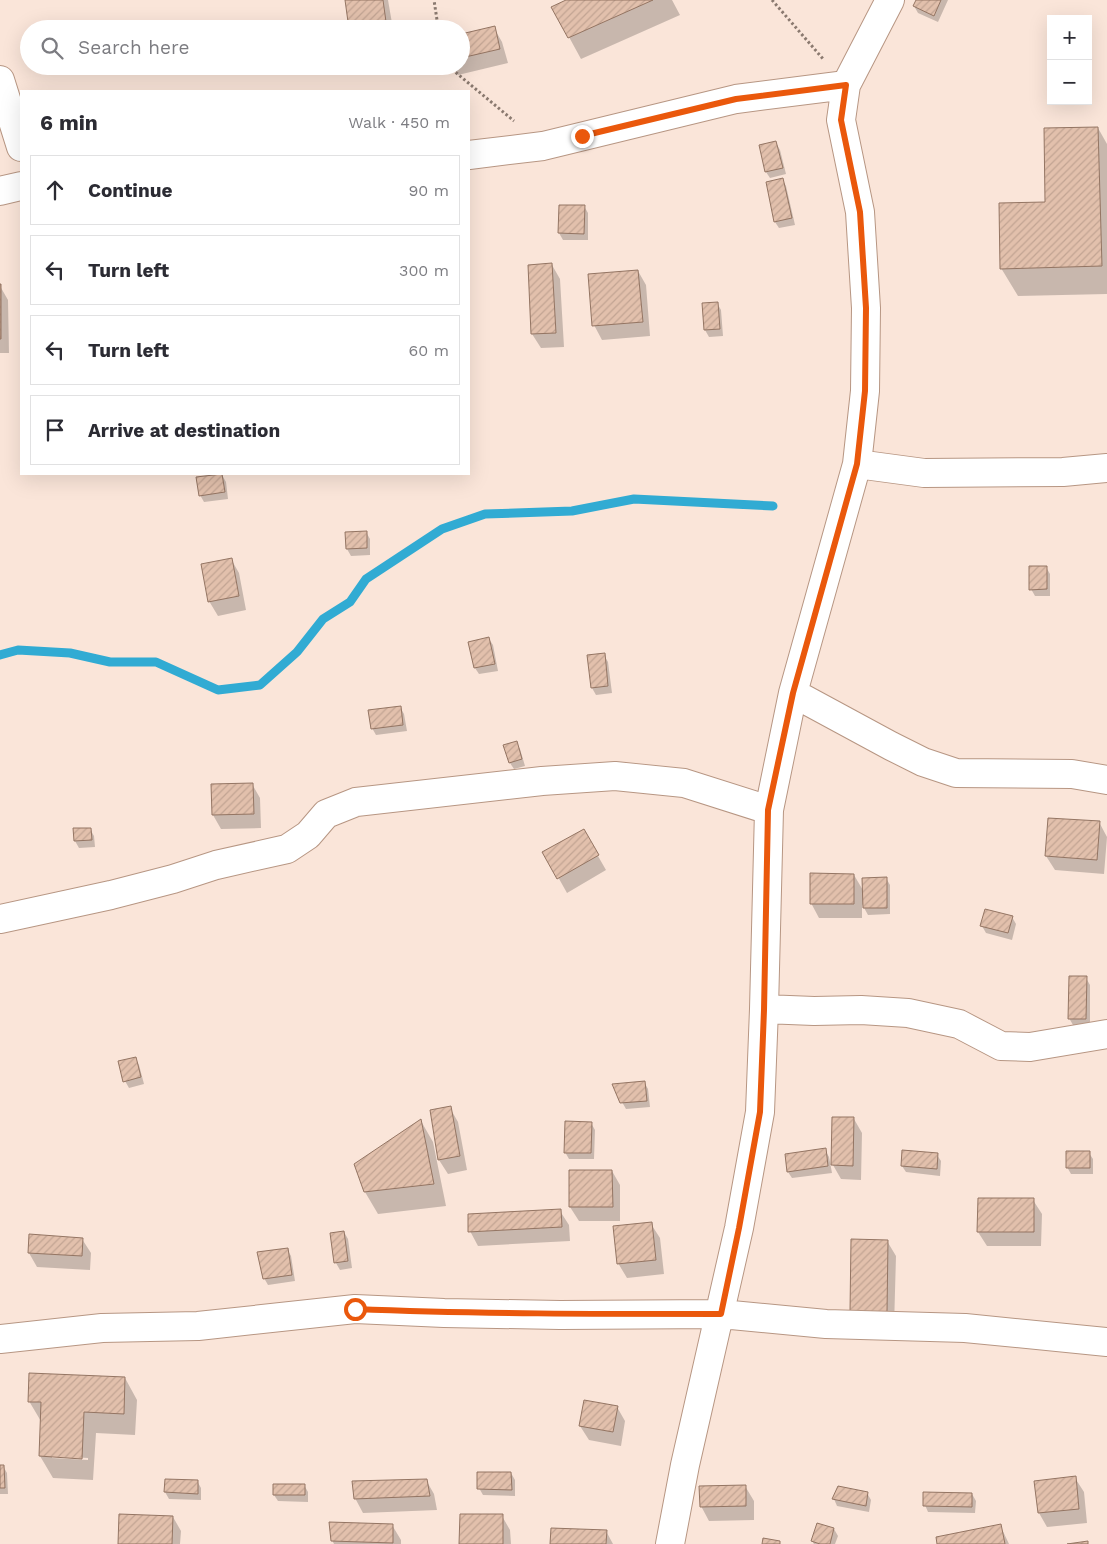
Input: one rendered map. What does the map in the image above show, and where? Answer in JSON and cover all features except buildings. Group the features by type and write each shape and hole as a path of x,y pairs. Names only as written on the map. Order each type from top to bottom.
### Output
{"street":[{"path":"670,1544 685,1465 721,1314 739,1228 760,1112 768,810 793,693 857,464 865,391 866,308 860,212 841,120 846,85 890,0"},
{"path":"0,80 20,144"},
{"path":"470,155 543,146 736,99 846,85"},
{"path":"0,191 20,186"},
{"path":"857,464 924,473 1054,472 1107,468"},
{"path":"793,693 923,762 956,773 1072,774 1107,780"},
{"path":"0,918 112,896 216,865 287,849 308,835 326,814 356,802 542,781 615,776 684,783 768,810"},
{"path":"764,1010 861,1010 908,1013 959,1024 1001,1046 1030,1047 1107,1034"},
{"path":"0,1339 102,1328 198,1326 355,1309 560,1315 721,1314 826,1324 965,1328 1107,1342"}],"path":[{"path":"434,0 436,20"},
{"path":"772,0 846,85"},
{"path":"459,75 543,146"}],"waterway":[{"path":"0,655 18,650 70,653 110,662 156,662 218,690 260,685 297,652 323,619 350,602 366,579 442,529 485,514 572,511 634,499 773,506"}],"route":[{"path":"355,1309 560,1315 721,1314 739,1228 760,1112 768,810 793,693 857,464 865,391 866,308 860,212 841,120 846,85 736,99 582,136"}]}
